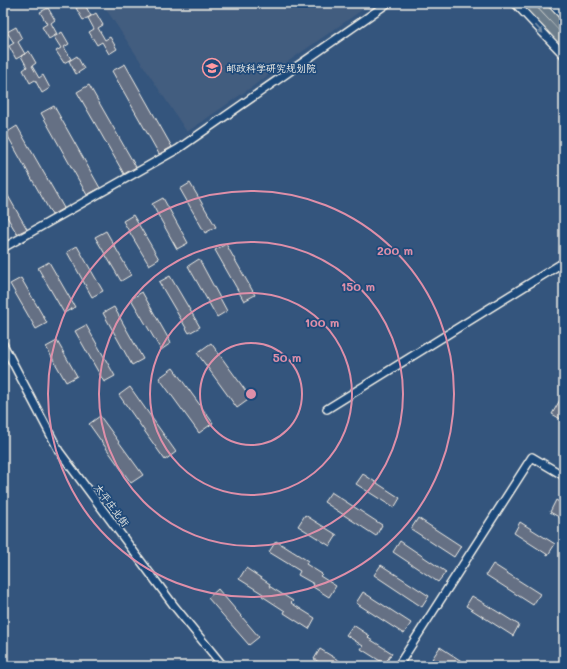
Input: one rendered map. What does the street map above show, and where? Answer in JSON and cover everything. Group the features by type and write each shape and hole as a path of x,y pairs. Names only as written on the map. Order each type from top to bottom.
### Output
{"main road":[{"path":"527,3 564,42"},
{"path":"539,3 564,30"}],"street":[{"path":"3,248 178,149 388,3"},
{"path":"515,3 564,55"},
{"path":"551,3 564,17"},
{"path":"327,409 564,262"},
{"name":"太平庄北街","path":"3,344 59,451 175,607 223,666"},
{"path":"398,666 532,457 564,476"}],"shaded area":[{"name":"邮政科学研究规划院","path":"102,3 372,3 187,132"}],"building":[{"path":"84,3 91,16 83,20 76,8"},
{"path":"48,8 55,20 51,23 57,34 49,39 42,27 47,24 40,12"},
{"path":"96,13 103,25 98,28 105,40 110,37 117,49 109,54 102,42 97,45 89,32 94,29 88,18"},
{"path":"16,27 22,39 18,42 25,54 16,59 9,46 14,43 7,32"},
{"path":"62,32 69,44 64,47 71,59 64,63 56,51 61,48 54,37"},
{"path":"29,51 36,63 32,66 39,78 43,75 50,88 42,93 35,80 30,83 23,70 27,67 21,56"},
{"path":"77,56 84,69 76,74 69,61"},
{"path":"125,64 172,147 159,154 112,71"},
{"path":"89,85 136,167 124,174 77,92"},
{"path":"54,106 100,188 87,195 41,113"},
{"path":"17,126 64,208 52,215 6,133"},
{"path":"190,183 216,227 205,233 180,189"},
{"path":"3,187 27,229 17,234 3,210"},
{"path":"163,198 188,243 177,249 152,204"},
{"path":"133,215 159,259 149,265 123,221"},
{"path":"106,231 131,275 121,281 95,237"},
{"path":"226,244 255,295 244,301 215,250"},
{"path":"77,246 103,291 92,297 67,252"},
{"path":"199,259 227,311 217,317 188,266"},
{"path":"49,262 75,307 64,313 38,268"},
{"path":"170,276 200,327 189,333 159,282"},
{"path":"21,278 47,323 36,329 10,284"},
{"path":"142,292 171,343 161,350 131,299"},
{"path":"114,307 143,359 132,365 103,313"},
{"path":"86,325 115,376 104,382 75,331"},
{"path":"57,341 77,376 66,382 46,347"},
{"path":"211,343 251,398 237,408 197,353"},
{"path":"173,368 213,423 199,433 159,378"},
{"path":"130,387 176,452 165,460 119,395"},
{"path":"560,400 564,402 564,421 552,414"},
{"path":"100,416 143,475 131,483 89,424"},
{"path":"363,474 400,498 394,508 356,484"},
{"path":"331,492 382,525 376,536 324,502"},
{"path":"556,500 564,505 564,520 550,512"},
{"path":"305,515 337,535 330,546 298,526"},
{"path":"418,518 461,546 454,557 411,529"},
{"path":"520,522 555,544 548,555 514,533"},
{"path":"276,541 308,561 306,564 322,574 320,576 336,586 329,597 313,587 314,584 298,575 300,571 269,552"},
{"path":"400,541 446,572 438,582 393,552"},
{"path":"493,564 540,594 533,605 486,575"},
{"path":"381,565 429,596 422,607 374,575"},
{"path":"246,568 270,584 269,586 293,601 291,603 315,618 309,629 284,613 285,611 262,596 263,594 239,579"},
{"path":"218,589 259,637 249,645 208,598"},
{"path":"363,592 411,623 404,634 356,603"},
{"path":"472,596 519,625 513,636 466,606"},
{"path":"353,625 370,636 368,638 392,653 385,664 361,649 363,646 346,635"},
{"path":"440,647 469,666 444,666 432,659"},
{"path":"320,649 348,666 325,666 314,659"}],"place":[{"name":"邮政科学研究规划院","path":"212,68"}]}
